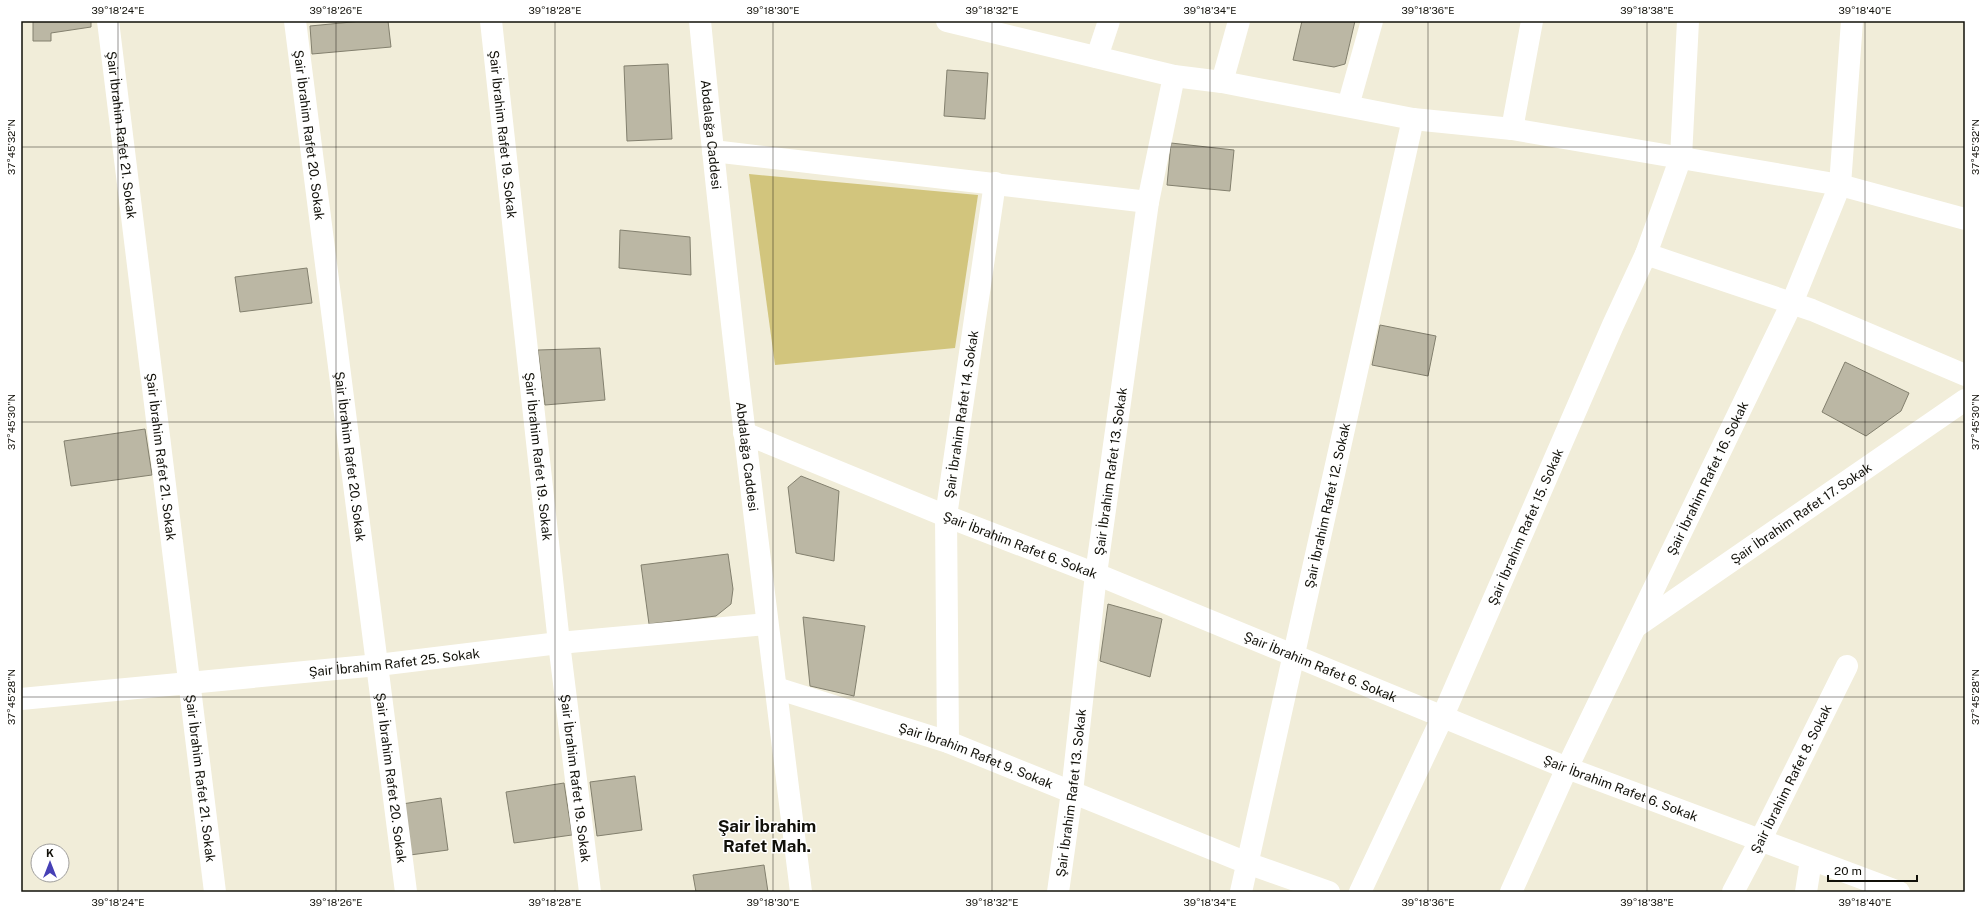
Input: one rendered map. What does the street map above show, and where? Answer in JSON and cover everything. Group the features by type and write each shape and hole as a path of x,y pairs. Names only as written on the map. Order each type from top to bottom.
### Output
{"street":[{"name":"Şair İbrahim Rafet 21. Sokak","path":"108,21 214,892"},
{"name":"Şair İbrahim Rafet 20. Sokak","path":"295,21 406,892"},
{"name":"Şair İbrahim Rafet 19. Sokak","path":"491,21 559,643 590,892"},
{"name":"Abdalağa Caddesi","path":"700,21 712,151 744,433 801,892"},
{"path":"947,21 1174,76 1222,82 1413,119 1512,130 1681,157 1840,185 1965,219"},
{"path":"1097,57 1109,21"},
{"path":"1222,82 1239,21"},
{"path":"1348,106 1372,21"},
{"path":"1512,130 1532,21"},
{"name":"Şair İbrahim Rafet 15. Sokak","path":"1360,892 1442,718 1613,325 1646,254 1681,157 1688,21"},
{"name":"Şair İbrahim Rafet 16. Sokak","path":"1511,892 1568,768 1792,303 1840,185 1852,21"},
{"name":"Şair İbrahim Rafet 13. Sokak","path":"1058,892 1072,792 1096,574 1148,202 1174,76"},
{"name":"Şair İbrahim Rafet 12. Sokak","path":"1241,892 1295,655 1413,119"},
{"path":"712,151 1148,202"},
{"name":"Şair İbrahim Rafet 14. Sokak","path":"948,742 946,516 995,183"},
{"path":"1646,254 1812,310 1965,375"},
{"name":"Şair İbrahim Rafet 17. Sokak","path":"1636,627 1965,400"},
{"name":"Şair İbrahim Rafet 6. Sokak","path":"744,433 946,516 1096,574 1295,655 1442,718 1568,768 1899,892"},
{"name":"Şair İbrahim Rafet 25. Sokak","path":"21,699 378,665 559,643 767,624"},
{"name":"Şair İbrahim Rafet 8. Sokak","path":"1733,892 1847,666"},
{"name":"Şair İbrahim Rafet 9. Sokak","path":"776,688 948,742 1247,863 1329,892"},
{"path":"1806,892 1811,860"}],"shaded area":[{"path":"749,174 978,195 955,348 775,365"}],"building":[{"path":"33,21 91,21 91,27 51,33 51,41 33,41"},
{"path":"362,21 388,21 391,47 312,54 310,26"},
{"path":"1302,21 1355,21 1345,64 1334,67 1293,60"},
{"path":"668,64 672,139 627,141 624,66"},
{"path":"947,70 988,73 985,119 944,116"},
{"path":"1171,143 1234,150 1230,191 1167,185"},
{"path":"620,230 690,237 691,275 619,268"},
{"path":"307,268 312,303 240,312 235,277"},
{"path":"1380,325 1436,336 1428,376 1372,365"},
{"path":"600,348 605,400 545,405 538,350"},
{"path":"1845,362 1909,393 1901,411 1866,436 1822,412"},
{"path":"145,429 152,475 71,486 64,441"},
{"path":"801,476 839,491 834,561 796,553 788,487"},
{"path":"728,554 733,589 731,604 716,616 649,624 641,565"},
{"path":"1108,604 1162,619 1150,677 1100,661"},
{"path":"803,617 865,626 854,696 810,686"},
{"path":"635,776 642,830 597,836 590,782"},
{"path":"564,783 572,835 514,843 506,792"},
{"path":"441,798 448,850 410,855 402,804"},
{"path":"764,865 768,892 696,892 693,875"}],"district":[{"name":"Şair İbrahim Rafet Mah.","path":"767,836"}]}
